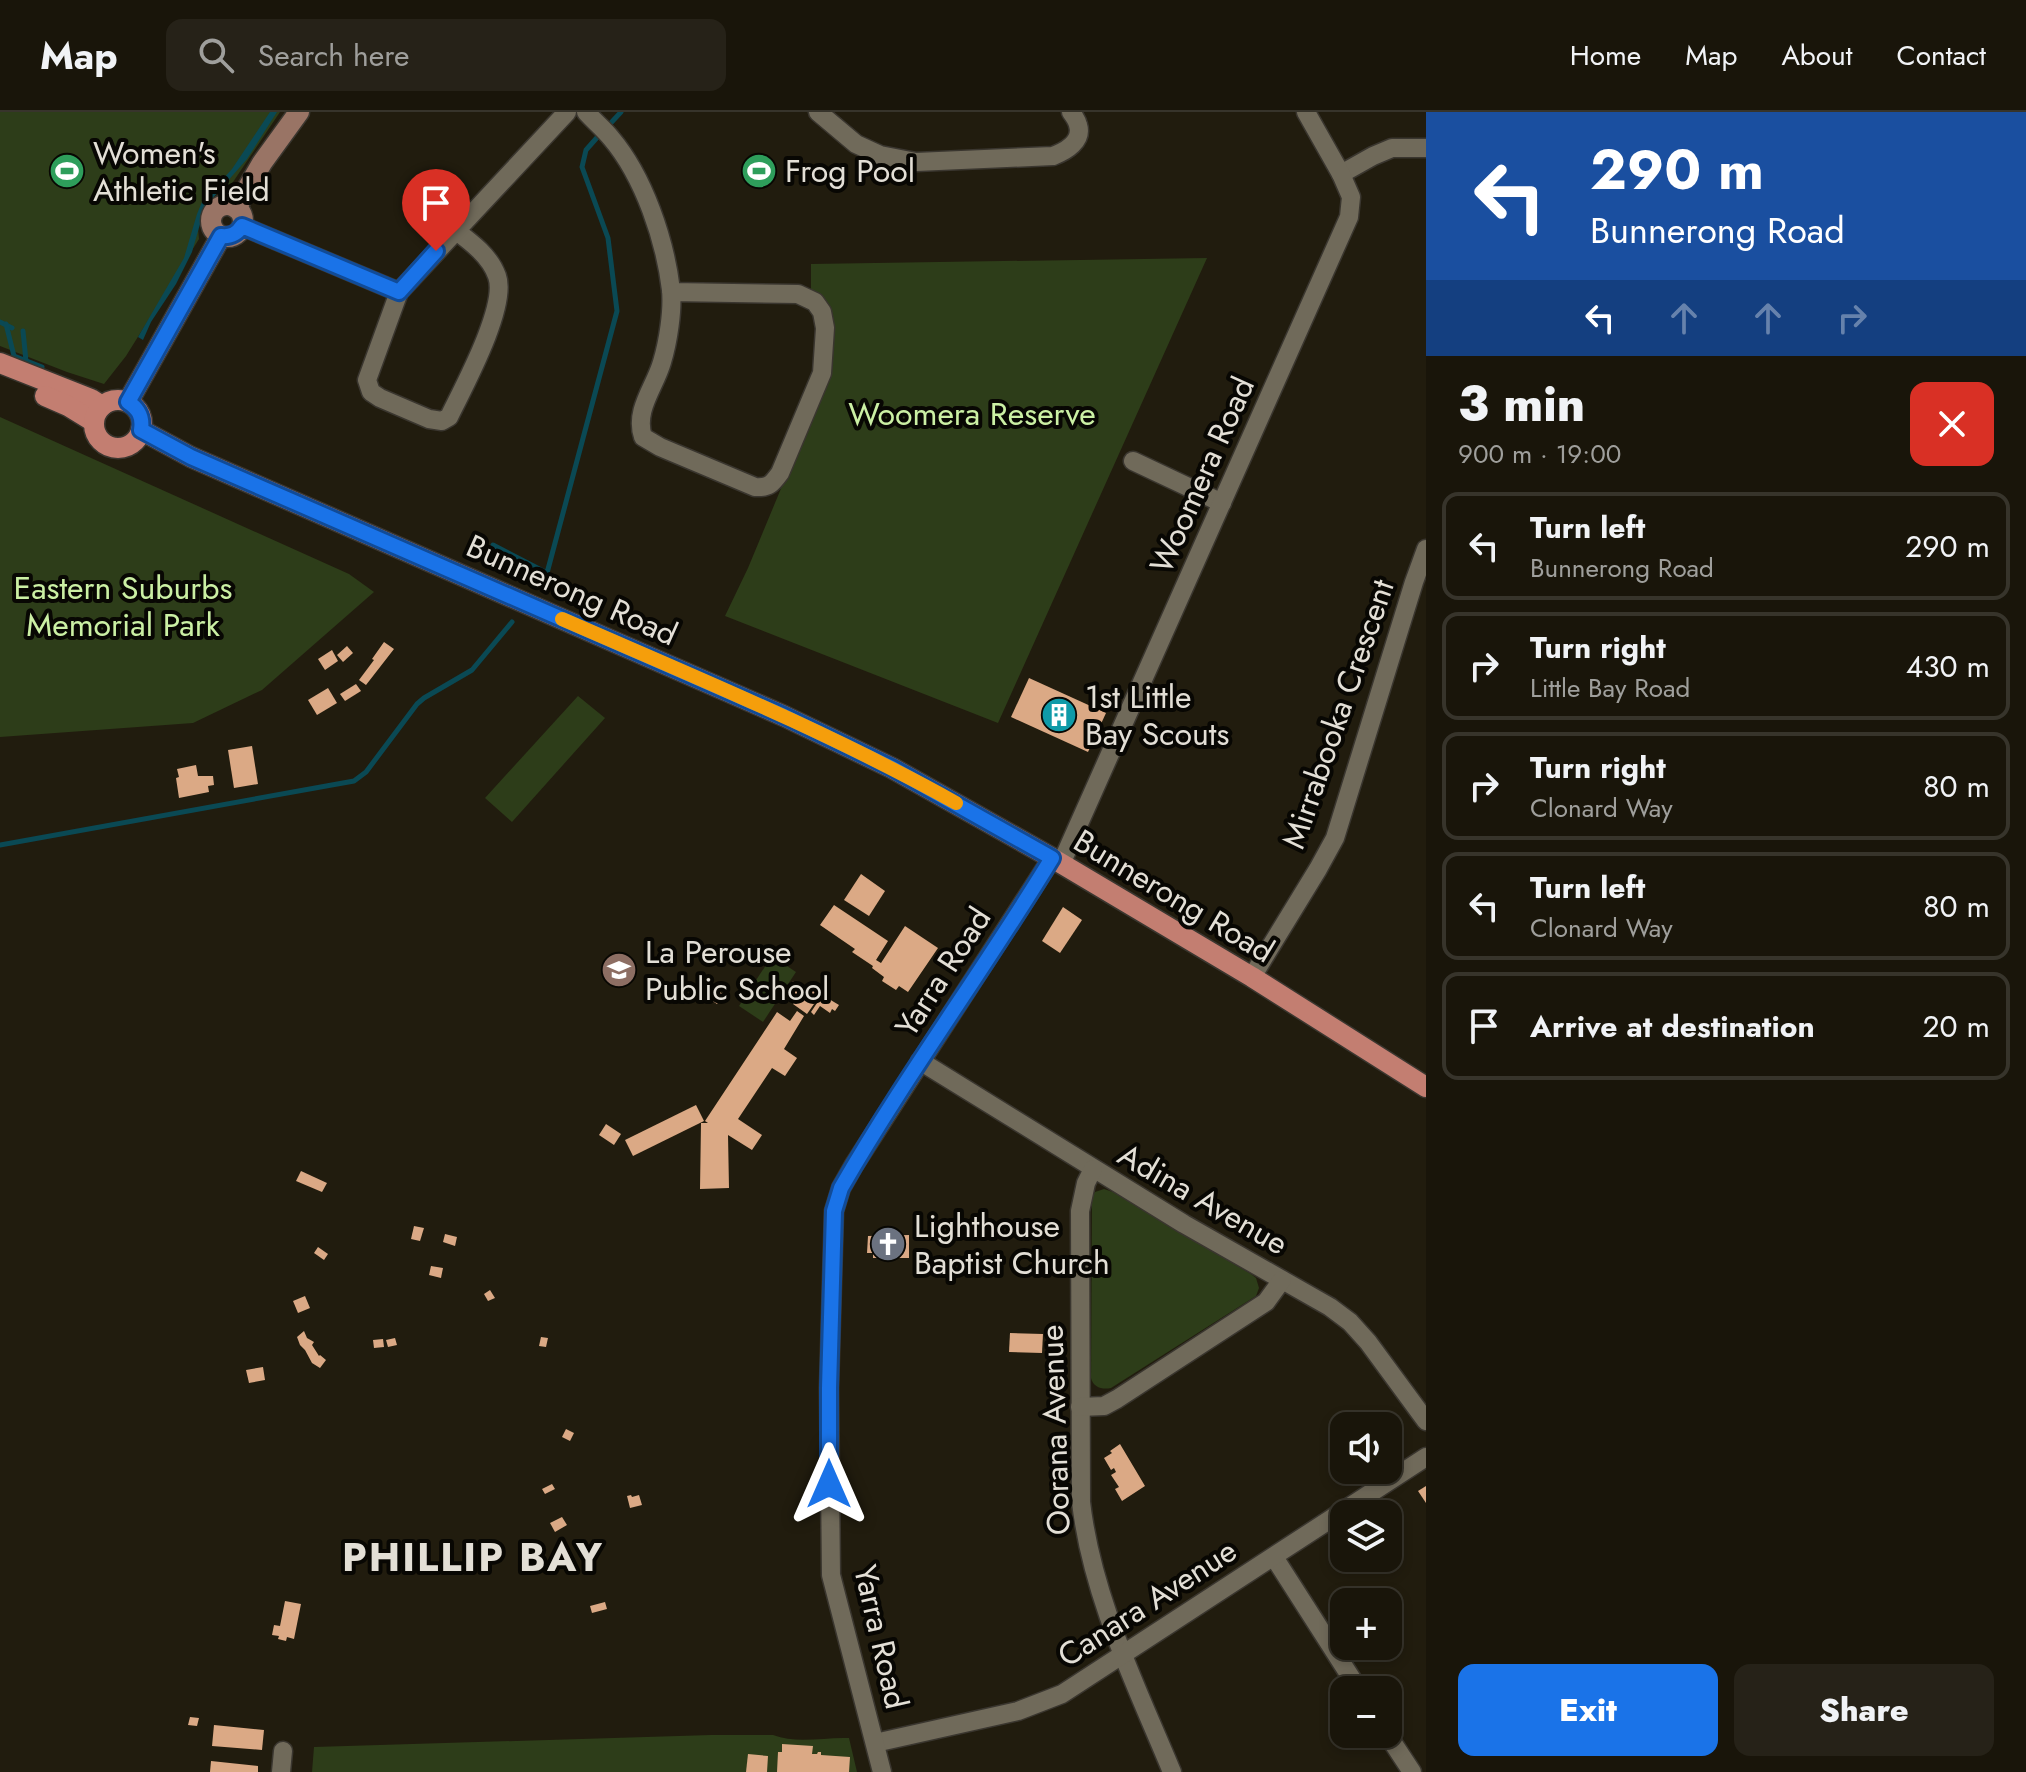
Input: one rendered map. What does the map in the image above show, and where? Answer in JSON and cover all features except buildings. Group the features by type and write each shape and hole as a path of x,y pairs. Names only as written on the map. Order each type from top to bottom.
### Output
{"main road":[{"path":"0,363 91,399 98,414 98,437 110,447 133,443 141,430 138,411 128,402 115,400 98,414"},
{"path":"0,378 68,406 98,414"},
{"name":"Bunnerong Road","path":"141,430 191,457 784,716 892,768 1057,861 1252,977 1426,1087"}],"street":[{"path":"299,112 262,163 239,217 239,230 231,236 221,236 213,230 211,215 222,205 232,205 239,217 399,292"},
{"path":"455,230 485,256 498,277 499,295 474,365 449,417 442,421 429,419 380,398 371,392 367,380 399,292 455,230 567,112"},
{"path":"818,112 856,144 880,155 916,162 1053,156 1066,151 1078,135 1079,125 1071,112"},
{"name":"Woomera Road","path":"1057,861 1222,503 1349,217 1351,197 1306,112"},
{"path":"591,118 612,139 640,184 659,234 671,292 668,339 662,364 641,412 639,426 643,437 755,487 765,488 780,473 822,373 825,328 822,312 815,302 798,294 671,292"},
{"path":"1341,174 1392,148 1426,148"},
{"path":"128,402 221,236"},
{"path":"1133,461 1222,503"},
{"name":"Mirrabooka Crescent","path":"1252,977 1335,838 1426,549"},
{"name":"Yarra Road","path":"882,1772 831,1575 829,1388 834,1211 841,1188 920,1061 1057,861"},
{"name":"Adina Avenue","path":"920,1061 1184,1224 1330,1307 1350,1322 1368,1342 1426,1421"},
{"name":"Oorana Avenue","path":"1093,1169 1086,1183 1080,1211 1081,1502 1084,1526 1108,1617 1172,1772"},
{"path":"1080,1407 1104,1406 1117,1399 1266,1302 1282,1280"},
{"name":"Canara Avenue","path":"875,1743 1018,1711 1062,1694 1426,1457"},
{"path":"1274,1557 1350,1676"},
{"path":"1396,1748 1412,1772"},
{"path":"281,1772 283,1751"}],"green space":[{"path":"0,112 280,112 231,185 214,191 197,217 199,239 126,356 104,384 0,346"},
{"name":"Woomera Reserve","path":"1207,258 998,723 725,616 824,385 816,293 811,289 811,264"},
{"name":"Eastern Suburbs Memorial Park","path":"0,417 349,574 374,592 262,690 193,723 0,737"},
{"path":"578,696 605,718 512,822 485,798"},
{"path":"772,956 796,972 763,1022 739,1006"},
{"path":"1104,1189 1251,1274 1259,1288 1256,1296 1111,1388 1104,1389 1096,1386 1091,1378 1092,1197 1095,1192"},
{"path":"773,1735 801,1740 849,1738 857,1772 312,1772 314,1747"}],"water":[{"path":"270,112 277,112 247,159 205,207 192,252 143,340 138,337 184,258 202,202 232,169"}],"waterway":[{"path":"608,126 621,112"},
{"path":"493,545 547,573 617,311 608,238 582,167 586,150 601,133"},
{"path":"0,322 12,328"},
{"path":"6,324 14,356 42,367"},
{"path":"23,331 26,361"},
{"path":"0,845 354,781 366,772 417,704 472,670 512,622"}],"slow traffic":[{"path":"562,619 784,716 956,803"}],"place":[{"name":"Women's Athletic Field","path":"67,171"},
{"name":"Frog Pool","path":"759,171"},
{"name":"1st Little Bay Scouts","path":"1059,715"},
{"name":"La Perouse Public School","path":"619,970"},
{"name":"Lighthouse Baptist Church","path":"888,1244"}],"district":[{"name":"PHILLIP BAY","path":"473,1557"}],"route":[{"path":"436,251 399,292 242,226 231,236 221,236 128,402 141,417 141,430 191,457 784,716 892,768 1052,858 841,1188 834,1211 829,1484"}]}
